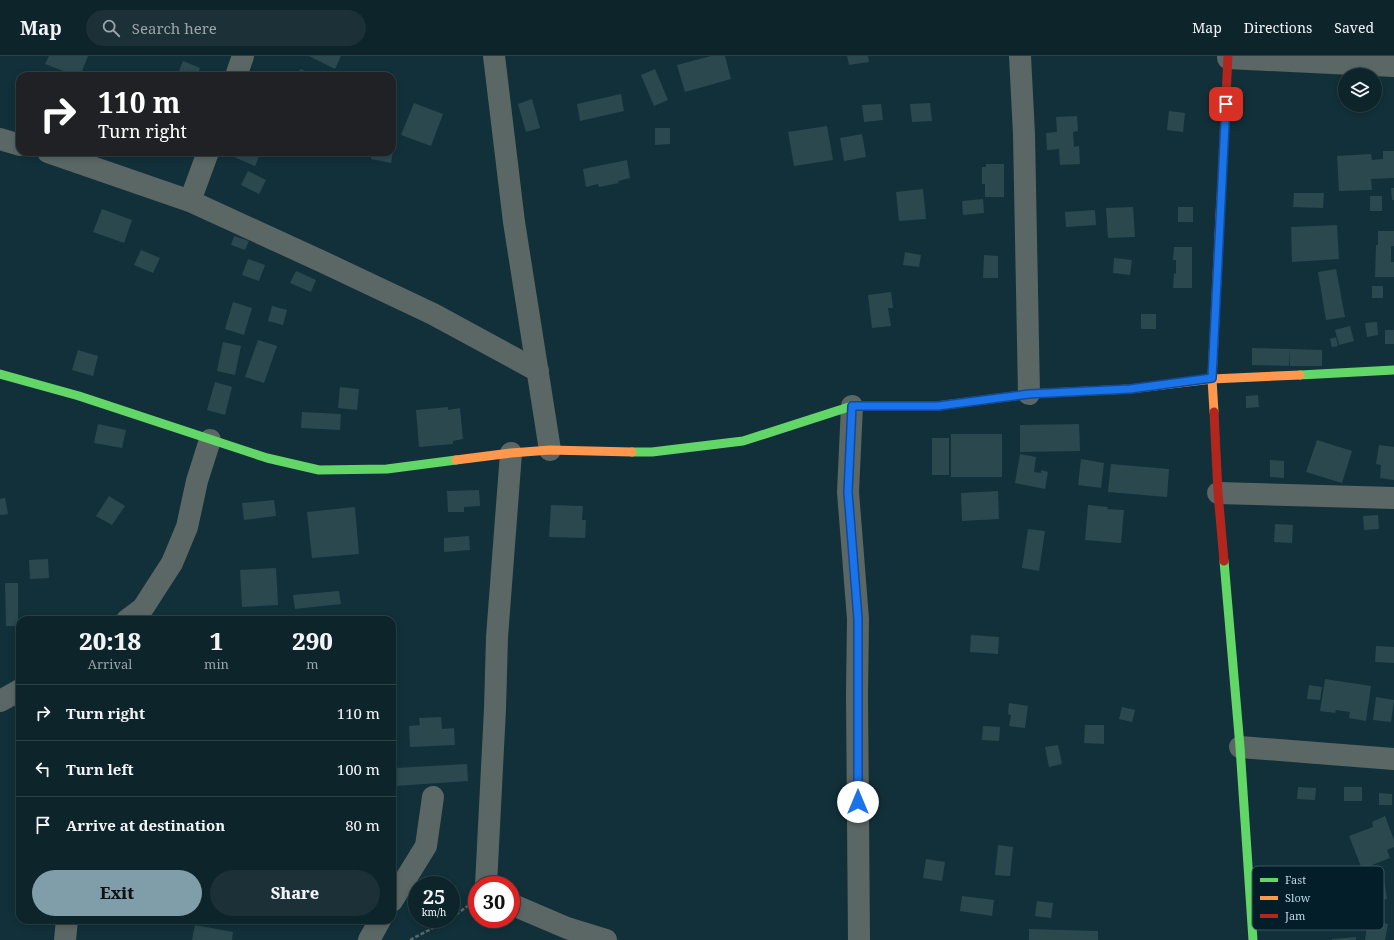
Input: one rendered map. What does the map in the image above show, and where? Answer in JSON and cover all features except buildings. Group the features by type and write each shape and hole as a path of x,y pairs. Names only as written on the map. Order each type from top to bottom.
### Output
{"street":[{"path":"237,72 243,56"},
{"path":"494,56 514,222 550,450"},
{"path":"1020,56 1024,134 1029,394"},
{"path":"1252,925 1240,747 1218,493 1212,378 1228,57 1394,66"},
{"path":"0,139 16,144"},
{"path":"60,156 190,201 433,314 538,371"},
{"path":"190,201 207,156"},
{"path":"0,374 79,396 266,458 319,470 387,469 511,453 550,450 652,452 743,441 852,406 938,406 1029,394 1130,389 1212,378 1394,370"},
{"path":"852,406 848,492 858,619 857,703 859,940"},
{"path":"132,616 143,608 172,563 187,527 197,481 210,440"},
{"path":"486,876 495,716 497,637 511,453"},
{"path":"1218,493 1394,498"},
{"path":"0,701 16,692"},
{"path":"1240,747 1394,759"},
{"path":"396,895 426,846 433,797"},
{"path":"520,908 567,928 606,940"},
{"path":"66,940 67,924"},
{"path":"369,940 378,924"},
{"path":"1252,930 1253,940"}],"path":[{"path":"410,940 432,928"}],"traffic: fast":[{"path":"1300,375 1394,370"},
{"path":"0,374 79,396 267,458 319,470 387,469 456,460"},
{"path":"632,452 652,452 743,441 852,406 937,406 1029,394 1067,392"},
{"path":"1224,561 1240,747 1252,925"},
{"path":"1252,930 1253,940"}],"traffic: slow":[{"path":"1214,412 1212,379 1221,197"},
{"path":"1067,392 1130,389 1212,379 1300,375"},
{"path":"456,460 550,450 632,452"}],"traffic: jam":[{"path":"1221,197 1228,56"},
{"path":"1214,412 1218,493 1224,561"}],"route":[{"path":"858,802 858,619 848,492 852,406 938,406 1029,394 1130,389 1212,378 1226,104"}]}
